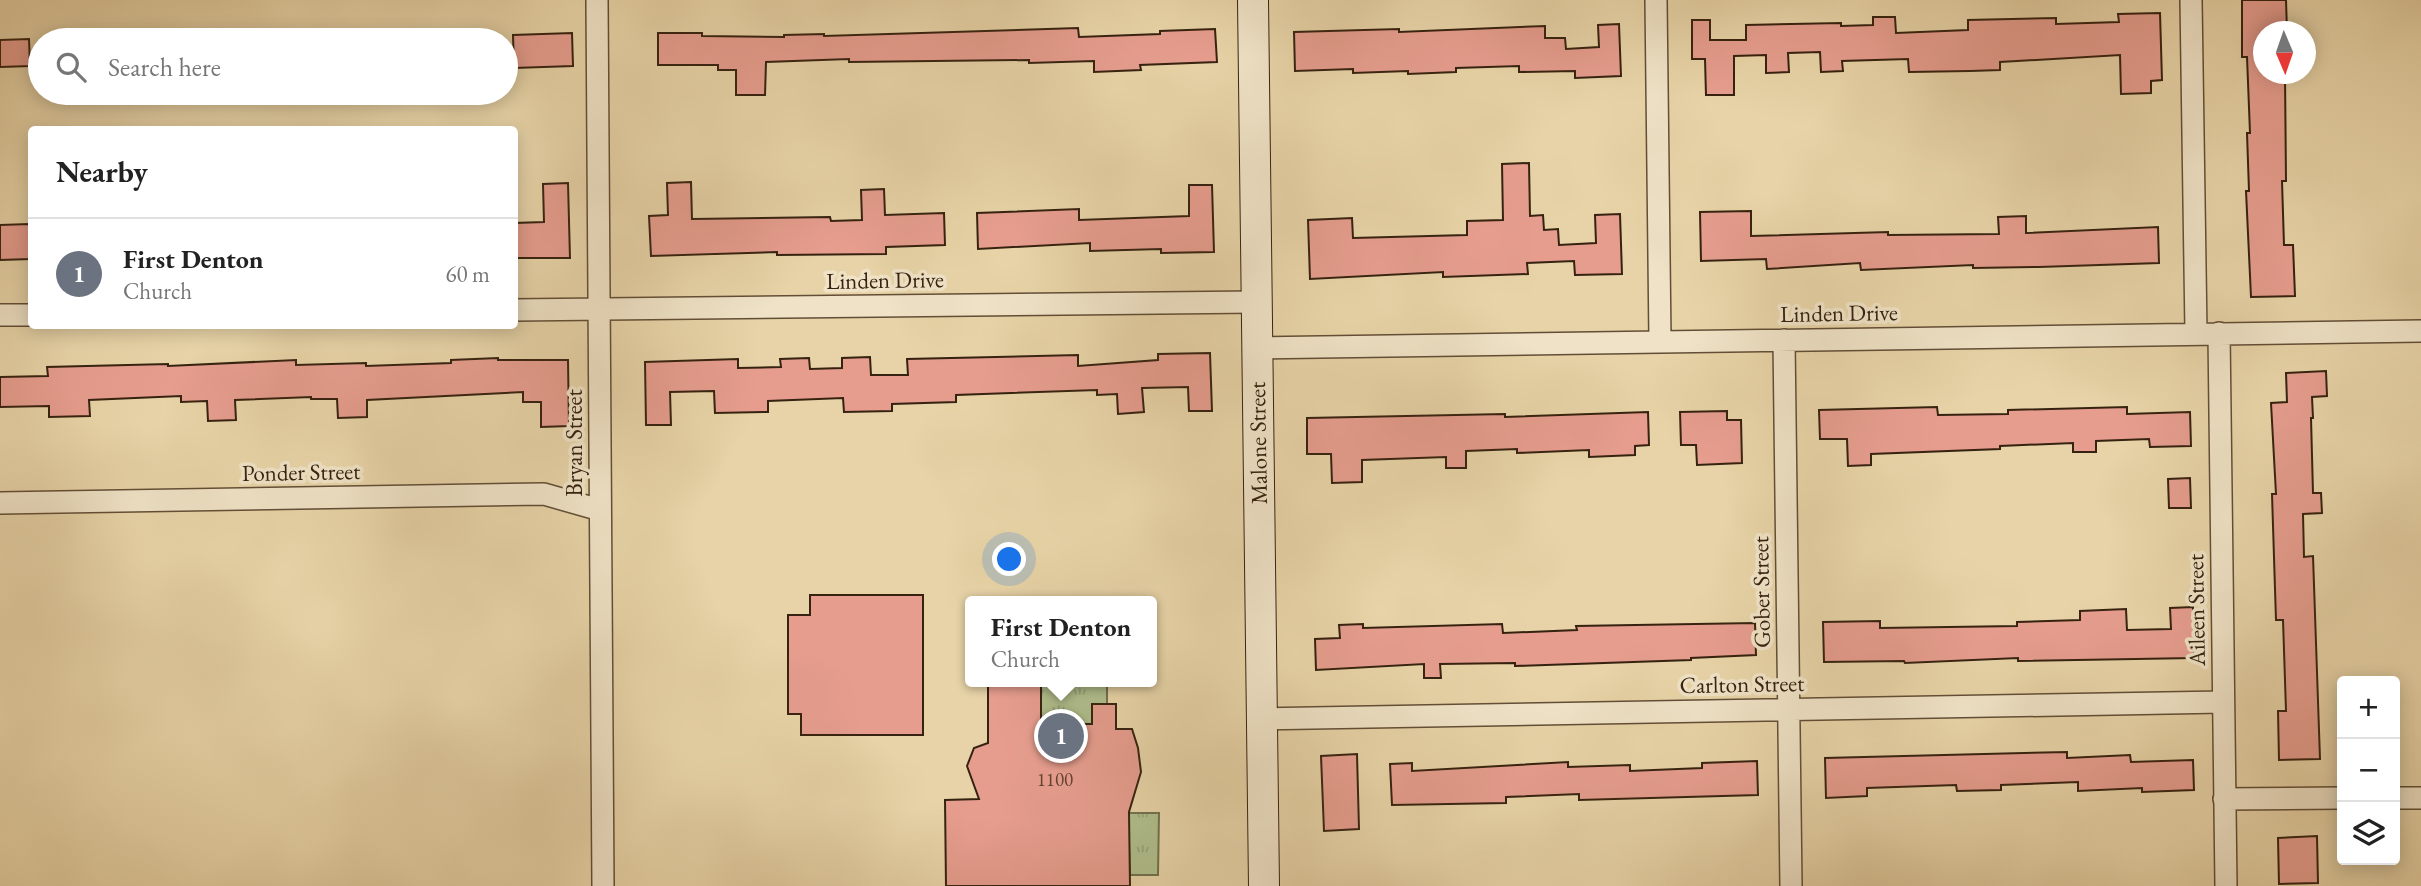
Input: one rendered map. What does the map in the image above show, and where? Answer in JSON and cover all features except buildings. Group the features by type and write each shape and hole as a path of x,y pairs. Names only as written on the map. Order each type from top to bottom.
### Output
{"street":[{"name":"Bryan Street","path":"597,0 603,886"},
{"name":"Malone Street","path":"1253,0 1264,886"},
{"path":"1656,0 1660,341"},
{"path":"2191,0 2196,334"},
{"name":"Linden Drive","path":"518,310 1256,302"},
{"path":"0,315 28,315"},
{"name":"Linden Drive","path":"1257,348 2421,331"},
{"name":"Aileen Street","path":"2218,333 2226,886"},
{"name":"Gober Street","path":"1784,340 1791,886"},
{"name":"Ponder Street","path":"0,503 544,494 600,510"},
{"name":"Carlton Street","path":"1261,719 2223,702"},
{"path":"2224,799 2337,798"},
{"path":"2400,798 2421,798"}],"green space":[{"path":"1041,687 1107,687 1107,704 1092,704 1092,724 1053,724 1041,729"},
{"path":"1128,813 1159,813 1158,875 1130,875"}],"place":[{"name":"First Denton","path":"1061,736"}]}
